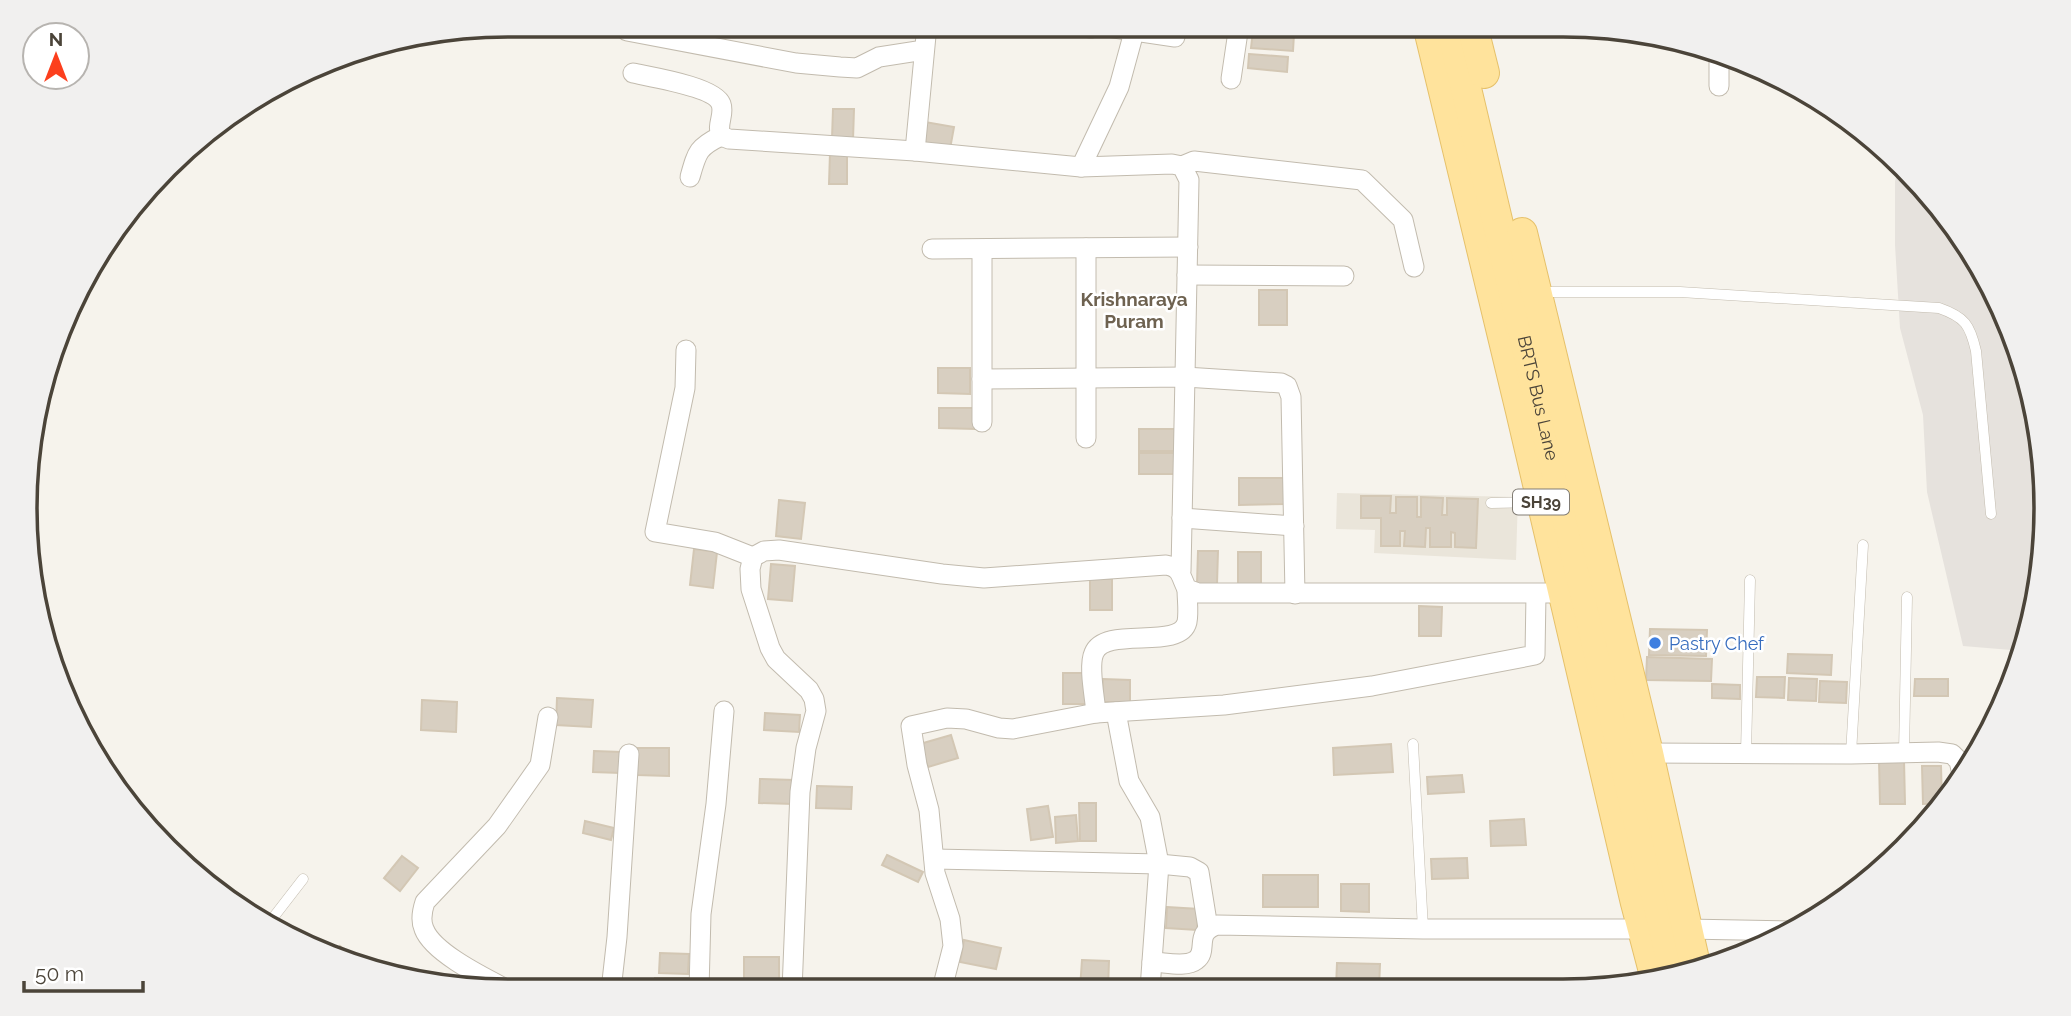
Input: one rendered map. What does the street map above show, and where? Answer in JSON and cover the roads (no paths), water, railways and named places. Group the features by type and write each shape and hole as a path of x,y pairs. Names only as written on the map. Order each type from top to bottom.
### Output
{"main road":[{"name":"SH39","path":"1431,37 1541,502 1549,593 1654,970"},
{"name":"BRTS Bus Lane","path":"1454,37 1673,966"},
{"name":"SH39","path":"1475,37 1648,753 1694,960"}],"street":[{"path":"658,37 785,61 848,68 879,57 925,50"},
{"path":"915,151 926,37"},
{"path":"1082,167 1119,87 1133,37"},
{"path":"1231,79 1236,37"},
{"path":"1719,64 1719,86"},
{"path":"633,73 672,81 714,95 720,101 722,111 719,124 721,136"},
{"path":"690,177 697,153 704,144 721,136 730,139 915,151 1082,167 1182,166 1194,160 1362,180 1403,220 1414,267"},
{"path":"1096,713 1092,660 1095,650 1102,644 1117,640 1174,635 1182,631 1187,622 1182,518 1189,180 1182,166"},
{"path":"932,249 1188,247"},
{"path":"1086,248 1086,438"},
{"path":"982,249 982,422"},
{"path":"1187,275 1344,276"},
{"path":"686,350 685,388 655,532 715,542 753,557"},
{"path":"982,379 1185,377 1280,383 1287,386 1291,397 1296,594"},
{"path":"1182,518 1294,526"},
{"path":"792,979 800,792 806,748 816,711 809,690 776,659 770,648 751,589 750,569 753,557 764,551 779,550 943,575 984,578 1166,565 1174,566 1198,593 1549,593 1535,656 1371,686 1224,705 1096,713 1013,729 966,719 947,718 911,726 917,765 929,810 938,884 950,919 953,946 945,979"},
{"path":"699,979 701,914 716,804 724,710"},
{"path":"1116,712 1129,782 1150,817 1159,864 1151,979"},
{"path":"487,978 448,957 424,930 421,914 425,902 498,826 540,765 548,717"},
{"path":"1648,753 1937,752 1952,754 1959,763"},
{"path":"612,979 629,754"},
{"path":"934,859 1190,867 1199,872 1202,881 1208,928"},
{"path":"1152,962 1196,961 1200,955 1202,937 1208,928 1217,925 1642,929"},
{"path":"1686,929 1772,931"}],"lane":[{"path":"1536,292 1680,292 1939,308 1952,312 1971,330 1976,351 1991,514"},
{"path":"1492,503 1541,502"},
{"path":"1851,754 1863,545"},
{"path":"1746,753 1750,580"},
{"path":"1904,752 1907,597"},
{"path":"1413,744 1423,929"},
{"path":"273,917 303,879"}],"place":[{"name":"Pastry Chef","path":"1655,643"}],"district":[{"name":"Krishnaraya Puram","path":"1134,310"}]}
